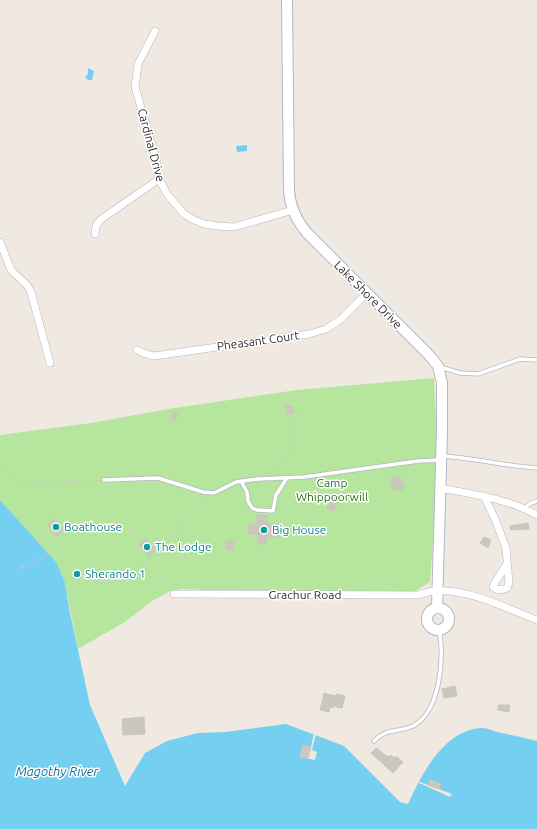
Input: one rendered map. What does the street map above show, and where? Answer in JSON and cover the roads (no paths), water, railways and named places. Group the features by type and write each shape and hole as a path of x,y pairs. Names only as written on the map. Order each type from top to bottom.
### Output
{"street":[{"name":"Lake Shore Drive","path":"287,0 289,190 290,202 293,210 299,223 307,233 366,294 429,355 438,366 442,383 436,608 430,611 427,621 429,627 439,631"},
{"name":"Cardinal Drive","path":"154,31 138,64 135,87 155,156 159,179 173,203 184,214 204,224 234,227 293,210"},
{"path":"95,234 96,226 100,220 159,179"},
{"path":"0,242 11,270 31,292 50,363"},
{"name":"Pheasant Court","path":"138,350 154,356 309,334 326,329 340,320 366,294"},
{"path":"440,488 503,500 525,508 537,515"},
{"path":"484,496 506,548 507,564"},
{"path":"436,591 461,593 474,596 537,620"},
{"name":"Grachur Road","path":"174,594 418,595 436,591"},
{"path":"436,608 444,610 448,616 448,624 439,631"}],"lane":[{"path":"438,366 460,373 478,374 520,359 537,360"},
{"path":"104,480 158,478 203,492 214,492 241,481 324,474 372,466 441,458 488,461 514,467 537,468"},
{"path":"241,481 247,492 248,501 252,508 257,510 273,511 276,495 286,478"},
{"path":"525,508 529,504 537,501"},
{"path":"374,741 386,732 411,727 421,720 432,706 437,690 439,674 439,631"}],"water":[{"path":"88,68 94,71 92,80 88,80 85,77 88,74"},
{"path":"247,145 247,151 237,152 236,146"},
{"name":"Magothy River","path":"0,500 57,563 65,583 90,705 125,786 145,753 167,741 198,733 225,732 286,724 344,746 400,802 408,804 427,767 446,744 469,730 485,728 496,732 537,741 537,829 0,829"}],"place":[{"name":"Boathouse","path":"56,527"},
{"name":"Big House","path":"264,530"},
{"name":"The Lodge","path":"147,547"},
{"name":"Sherando 1","path":"77,574"}],"park label":[{"name":"Camp Whippoorwill","path":"332,490"}]}
